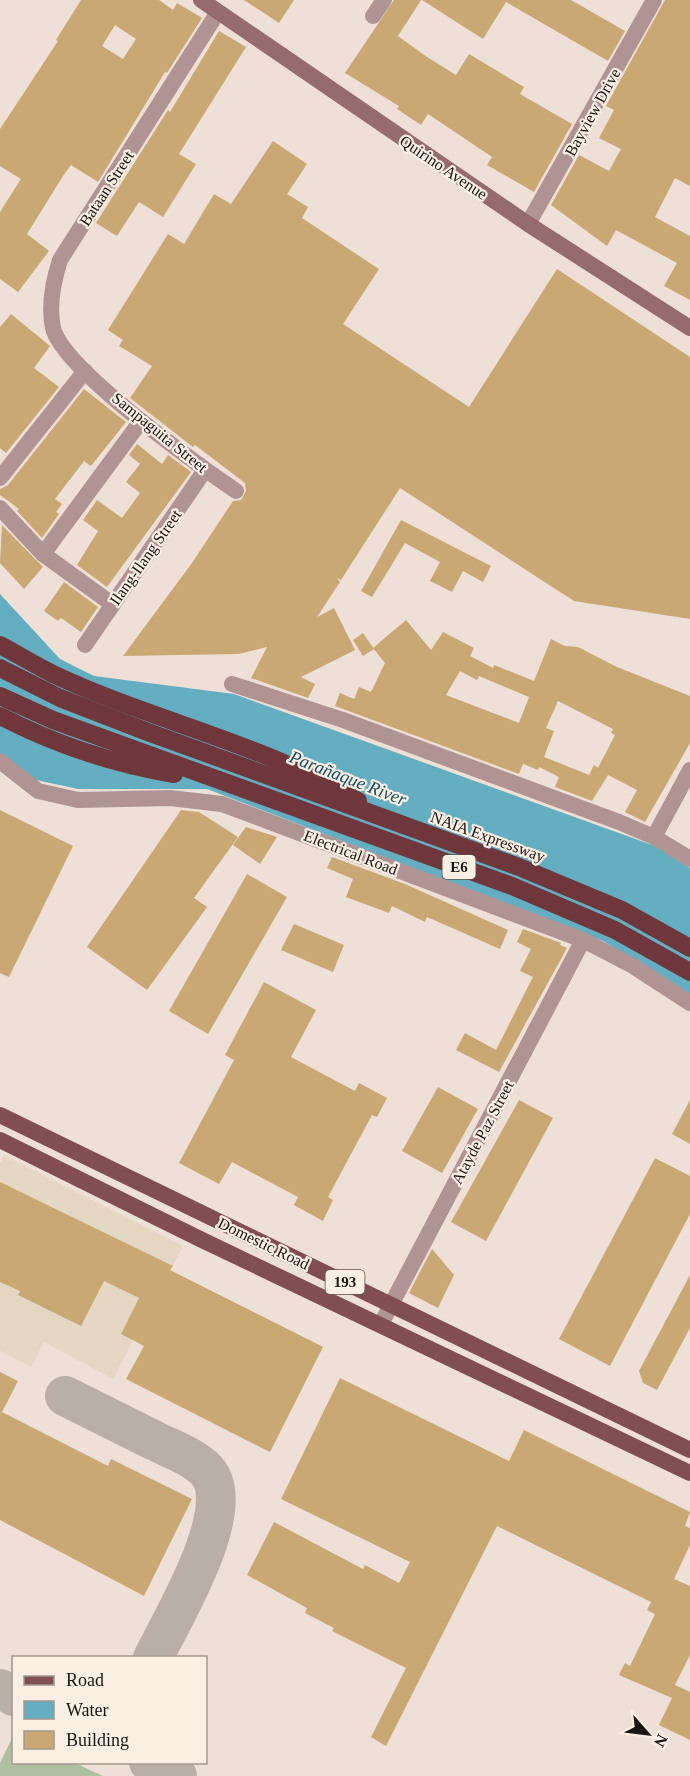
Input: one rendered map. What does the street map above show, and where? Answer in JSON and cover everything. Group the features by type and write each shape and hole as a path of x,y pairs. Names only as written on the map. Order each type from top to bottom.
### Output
{"highway":[{"path":"0,645 53,674 322,779 395,823"},
{"name":"NAIA Expressway","path":"0,668 60,698 530,871 622,910 690,948"},
{"name":"E6","path":"0,696 53,720 219,782 512,886 615,930 690,972"},
{"path":"0,716 45,737 111,759 149,770 219,782"}],"main road":[{"name":"Quirino Avenue","path":"201,0 528,224 690,328"},
{"name":"Domestic Road","path":"0,1115 690,1450"},
{"name":"Domestic Road","path":"0,1140 200,1239 690,1473"}],"street":[{"path":"373,16 384,0"},
{"name":"Bayview Drive","path":"528,224 654,0"},
{"name":"Bataan Street","path":"84,371 66,351 53,329 50,306 53,279 60,260 218,12"},
{"path":"0,478 84,371"},
{"name":"Sampaguita Street","path":"84,371 141,421 236,491"},
{"path":"42,554 141,421"},
{"name":"Ilang-Ilang Street","path":"85,645 205,470"},
{"path":"0,508 42,554 112,604"},
{"path":"232,684 344,720 654,837 690,859"},
{"name":"Electrical Road","path":"0,761 38,791 78,800 170,798 222,804 583,940 633,966 690,1003"},
{"path":"654,837 690,770"},
{"name":"Atayde Paz Street","path":"381,1324 583,940"}],"shaded area":[{"path":"4,1155 183,1246 113,1379 44,1342 31,1367 0,1351 0,1163"}],"green space":[{"path":"12,1738 12,1764 77,1764 103,1776 0,1776 0,1763"}],"water":[{"name":"Parañaque River","path":"0,594 60,659 94,676 234,694 655,846 690,868 690,994 603,941 207,789 78,789 13,775 0,760"}],"building":[{"path":"81,0 159,0 173,10 177,3 202,18 167,73 165,72 98,182 71,165 63,176 27,234 49,251 18,292 0,279 0,212 21,179 0,166 0,129 58,41 56,40","holes":["115,25 136,39 123,59 102,46"]},
{"path":"244,0 294,0 279,23"},
{"path":"394,0 421,0 398,36 427,57 456,75 469,54 524,87 520,94 572,124 534,192 487,165 492,157 428,114 421,125 397,109 399,106 345,73"},
{"path":"422,0 571,0 625,31 608,61 506,2 483,39"},
{"path":"665,0 690,0 690,186 675,178 655,217 690,236 690,300 664,286 677,263 616,230 607,246 551,205 579,155 609,171 621,149 599,138 614,110 606,106"},
{"path":"219,31 246,47 179,154 196,164 163,217 139,202 117,236 96,223 168,110 170,112"},
{"path":"273,141 307,164 287,194 308,207 302,218 379,269 343,324 469,407 557,269 690,357 690,619 574,601 400,488 341,580 337,578 340,582 317,617 334,608 355,650 301,677 315,684 308,698 251,678 267,647 239,654 123,656 192,563 233,501 241,500 246,491 245,483 195,445 193,447 130,398 152,366 119,346 123,340 108,330 168,234 184,244 214,194 231,204"},
{"path":"11,314 50,346 34,368 59,387 6,453 0,448 0,327"},
{"path":"84,389 126,422 91,466 84,461 55,499 62,504 56,512 59,514 42,538 17,511 19,509 0,495 0,489 8,485"},
{"path":"137,444 162,464 168,455 191,472 107,587 77,565 98,531 83,520 97,500 122,518 140,493 126,482 140,464 129,455"},
{"path":"401,520 491,566 483,582 463,571 452,592 430,581 440,562 405,543 372,597 361,591"},
{"path":"2,525 43,567 24,589 0,563"},
{"path":"64,582 98,607 81,632 61,618 58,621 44,611"},
{"path":"406,620 431,650 443,632 474,648 470,656 493,668 494,665 534,681 551,639 565,646 578,647 617,667 690,696 690,743 645,822 625,812 637,790 608,775 592,801 555,787 559,777 539,767 538,770 523,764 519,774 335,706 340,693 354,699 359,687 371,692 385,663 373,648","holes":["460,671 477,680 479,676 529,697 519,723 446,695","558,701 613,729 611,733 615,735 598,768 594,765 589,775 544,757 554,731 546,728"]},
{"path":"363,633 374,649 363,656 353,640"},
{"path":"0,810 73,846 9,977 0,973"},
{"path":"181,810 199,812 238,837 194,898 207,907 147,990 87,947"},
{"path":"246,827 277,837 260,864 233,845"},
{"path":"332,857 405,884 508,930 500,949 427,917 425,922 392,906 389,913 346,897 353,879 327,868"},
{"path":"247,874 287,897 208,1034 169,1011"},
{"path":"294,924 344,945 333,972 281,950"},
{"path":"523,929 561,943 560,945 567,948 499,1072 456,1050 465,1033 496,1050 533,977 520,971 531,949 517,942"},
{"path":"264,982 316,1010 291,1057 355,1091 359,1083 387,1098 377,1117 372,1115 328,1197 333,1200 323,1221 294,1205 298,1197 232,1162 219,1184 179,1163 234,1060 225,1055"},
{"path":"438,1087 478,1109 442,1173 402,1151"},
{"path":"519,1100 553,1118 486,1241 451,1222"},
{"path":"690,1100 690,1144 672,1134"},
{"path":"655,1158 690,1176 690,1214 610,1366 559,1339"},
{"path":"0,1182 173,1266 170,1270 323,1347 270,1452 126,1379 144,1346 121,1334 139,1298 104,1281 81,1326 18,1295 20,1291 0,1282"},
{"path":"432,1249 454,1275 438,1308 409,1293"},
{"path":"690,1275 690,1328 657,1390 643,1383 639,1371"},
{"path":"0,1372 18,1381 2,1412 108,1466 111,1459 192,1499 144,1596 0,1520"},
{"path":"340,1378 509,1461 524,1430 690,1512 685,1526 690,1528 690,1545 674,1579 690,1586 690,1655 675,1685 690,1692 690,1740 659,1725 672,1698 619,1675 625,1663 630,1666 655,1614 647,1610 651,1602 497,1526 386,1746 371,1737 406,1668 332,1631 334,1628 305,1613 307,1608 247,1575 274,1522 363,1569 365,1565 399,1583 410,1562 281,1499"}],"taxiway":[{"path":"65,1396 189,1457 207,1471 215,1488 215,1510 200,1564 154,1656"},
{"path":"0,1689 12,1695"},
{"path":"153,1764 177,1776"}]}
